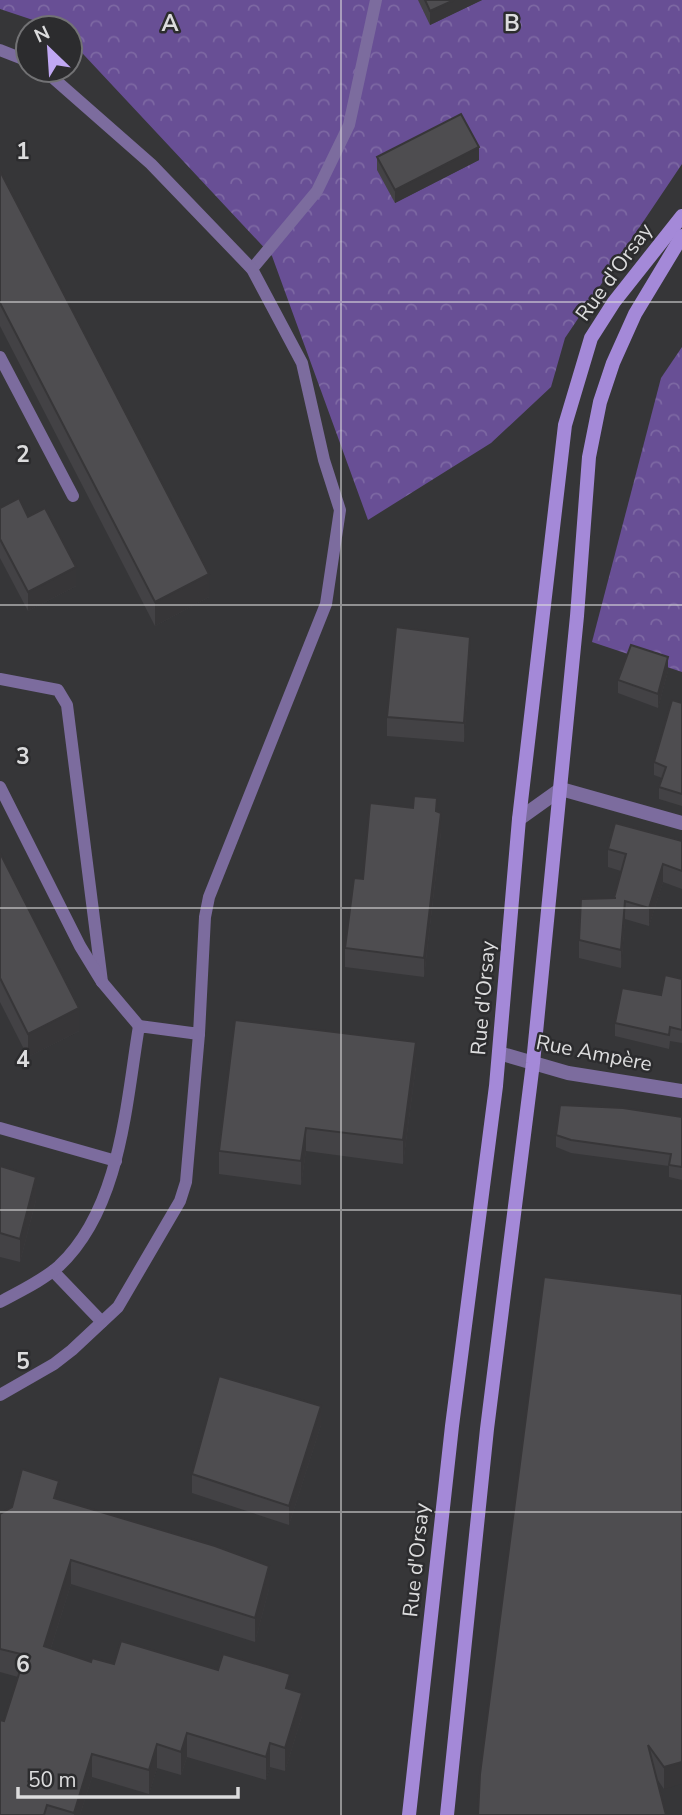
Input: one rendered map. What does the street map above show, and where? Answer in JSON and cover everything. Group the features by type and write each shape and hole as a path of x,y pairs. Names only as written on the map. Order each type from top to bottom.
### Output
{"main road":[{"name":"Rue d'Orsay","path":"408,1815 499,1053 519,819 565,425 591,338 614,302 682,216"},
{"name":"Rue d'Orsay","path":"447,1815 487,1429 533,1063 578,617 589,457 600,402 612,363 635,314 682,236"}],"street":[{"path":"519,819 561,789 682,823"},
{"name":"Rue Ampère","path":"499,1053 568,1073 682,1091"}],"lane":[{"path":"252,269 317,191 349,125 376,0"},
{"path":"0,1395 54,1364 118,1307 180,1200 186,1182 199,1034 205,916 209,897 326,604 340,510 324,460 302,363 252,269 151,164 60,84"},
{"path":"0,357 73,496"},
{"path":"0,679 58,690 67,705 102,982"},
{"path":"0,787 80,946 102,982 139,1026 199,1034"},
{"path":"0,1302 53,1271 72,1252 90,1225 116,1161 139,1026"},
{"path":"0,1128 116,1161"},
{"path":"53,1271 102,1322"}],"green space":[{"path":"0,0 682,0 682,164 565,338 551,387 491,443 368,520 272,256 84,55 84,14 15,14 0,9"},
{"path":"682,347 682,672 592,642 661,378"}],"building":[{"path":"425,0 454,0 430,11"},
{"path":"461,114 479,147 395,190 377,157"},
{"path":"0,171 209,574 155,602 0,303"},
{"path":"19,498 28,517 45,508 76,567 28,592 0,539 0,508"},
{"path":"396,627 470,637 464,723 387,717"},
{"path":"631,645 668,657 658,694 618,680"},
{"path":"672,700 682,703 682,794 659,787 666,767 654,762"},
{"path":"414,796 437,798 436,811 441,813 424,958 345,948 354,878 363,879 370,803 413,808"},
{"path":"615,823 682,841 682,871 663,864 649,908 625,901 621,950 579,940 581,899 616,898 626,854 608,849"},
{"path":"0,853 79,1008 28,1034 0,978"},
{"path":"665,975 682,979 682,1030 670,1027 669,1035 615,1023 622,988 661,995"},
{"path":"235,1020 416,1042 403,1140 306,1128 301,1161 219,1151"},
{"path":"560,1105 623,1108 682,1117 682,1167 669,1165 671,1154 571,1140 556,1135"},
{"path":"0,1166 36,1177 20,1239 0,1233"},
{"path":"544,1277 682,1294 682,1762 664,1767 648,1745 666,1815 478,1815 480,1774"},
{"path":"219,1376 321,1406 289,1506 192,1474"},
{"path":"22,1469 59,1481 54,1498 215,1546 269,1566 255,1618 71,1560 44,1646 91,1662 92,1658 114,1664 121,1641 218,1670 223,1654 290,1674 286,1688 302,1693 285,1748 270,1743 266,1757 187,1733 181,1752 157,1744 149,1770 92,1754 74,1813 47,1805 44,1815 0,1815 0,1720 4,1721 25,1655 0,1649 0,1514 12,1507"}]}
